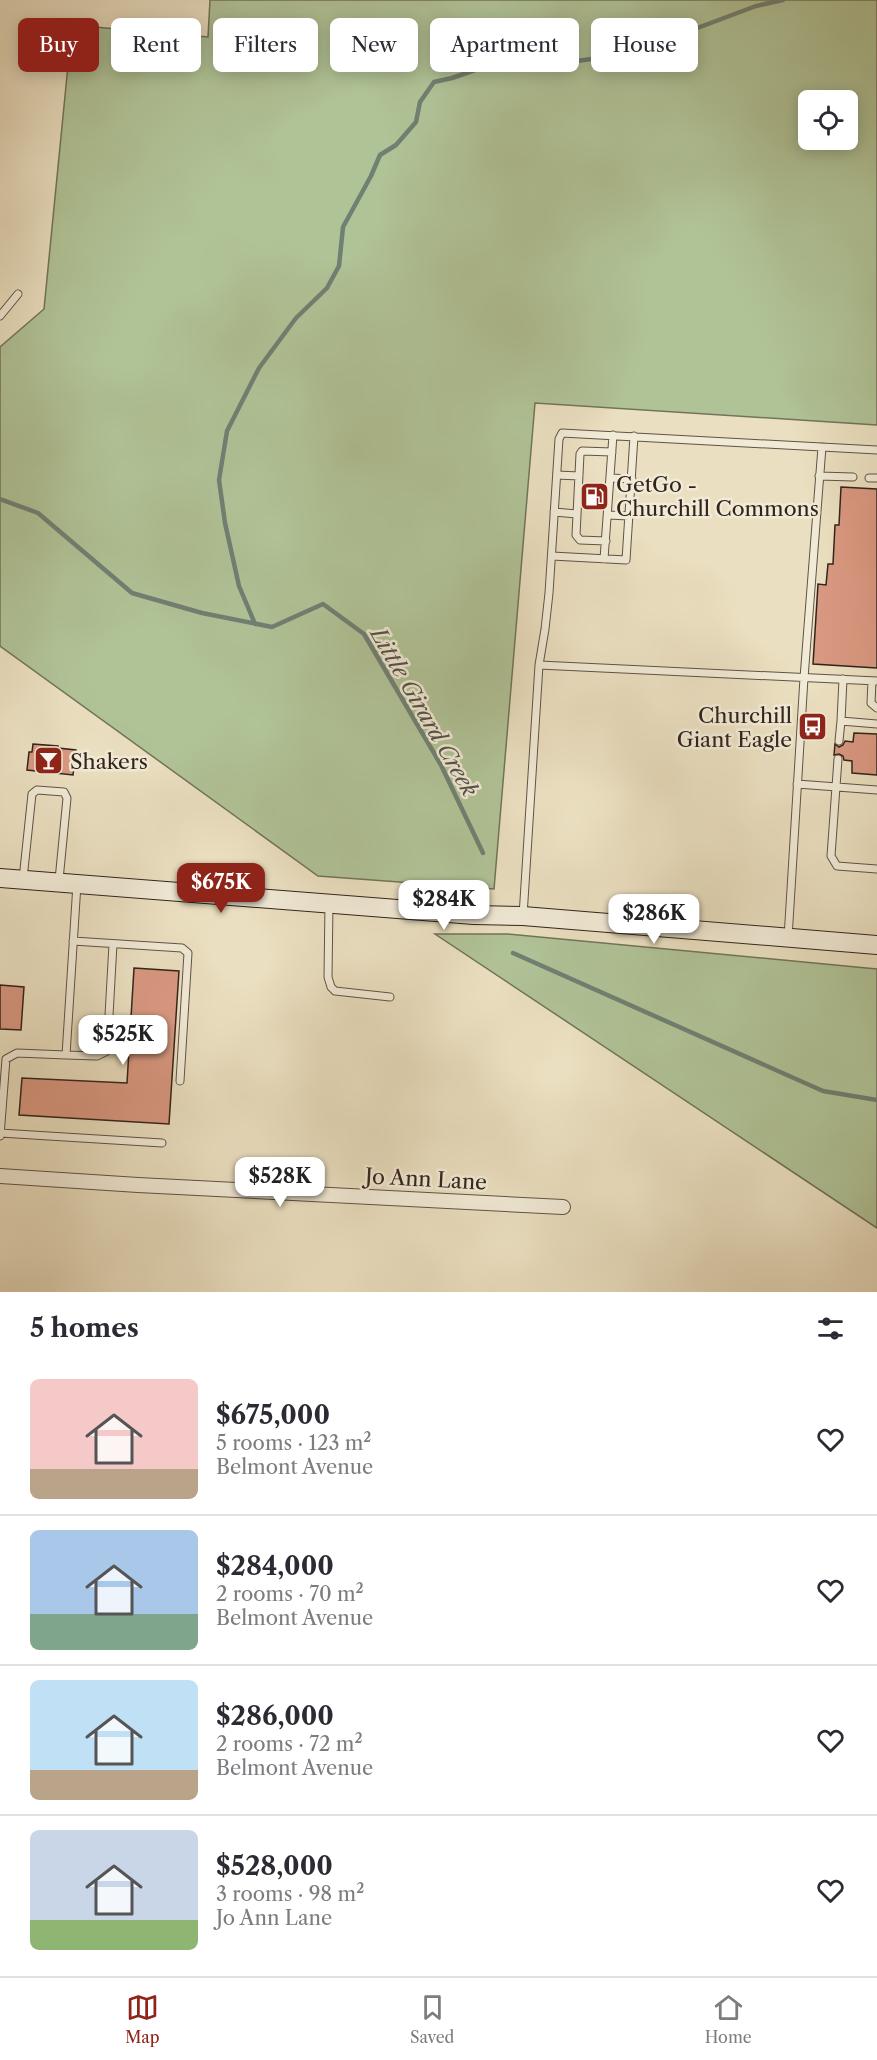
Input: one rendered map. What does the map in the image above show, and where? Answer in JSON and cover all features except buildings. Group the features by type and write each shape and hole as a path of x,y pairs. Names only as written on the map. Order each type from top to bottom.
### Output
{"main road":[{"path":"0,878 474,915 523,916 877,945"}],"street":[{"name":"Jo Ann Lane","path":"0,1176 563,1207"}],"lane":[{"path":"0,316 18,294"},
{"path":"523,916 539,665 545,629 559,439 562,433 877,450"},
{"path":"604,559 613,435"},
{"path":"552,556 626,560 634,436"},
{"path":"788,938 804,678 822,447"},
{"path":"606,542 577,538 579,477 582,451 612,452"},
{"path":"557,476 579,477"},
{"path":"819,476 853,477"},
{"path":"610,478 632,479"},
{"path":"869,478 877,478"},
{"path":"554,512 577,514"},
{"path":"608,515 629,516"},
{"path":"539,665 875,681 871,703 877,708"},
{"path":"839,741 843,679"},
{"path":"840,722 877,724"},
{"path":"838,759 831,856 833,862 843,867 877,868"},
{"path":"797,784 877,790"},
{"path":"23,880 32,794 38,790 64,792 67,798 68,884 73,941 66,1054"},
{"path":"330,904 328,977 331,987 335,991 390,997"},
{"path":"73,941 182,948 188,953 180,1081"},
{"path":"113,944 107,1052 97,1056 17,1053 6,1059 0,1134 162,1143"}],"green space":[{"path":"210,0 877,0 877,425 535,403 494,889 318,876 0,646 0,347 44,309 67,72 99,72 99,27 111,28 111,72 201,72 201,36 208,37"},
{"path":"435,934 507,934 877,969 877,1228"}],"waterway":[{"path":"255,624 239,586 225,523 219,480 227,431 259,368 296,318 327,288 339,266 343,227 380,155 396,145 416,122 420,102 434,82 475,70 497,48 509,46 577,61 628,54 756,6 783,0"},
{"name":"Little Girard Creek","path":"0,499 38,513 132,593 202,613 272,627 323,604 364,634 441,765 483,853"},
{"name":"Little Girard Creek","path":"513,953 823,1091 877,1100"}],"place":[{"name":"GetGo - Churchill Commons","path":"595,496"},
{"name":"Churchill Giant Eagle","path":"813,727"},
{"name":"Shakers","path":"49,761"}]}
